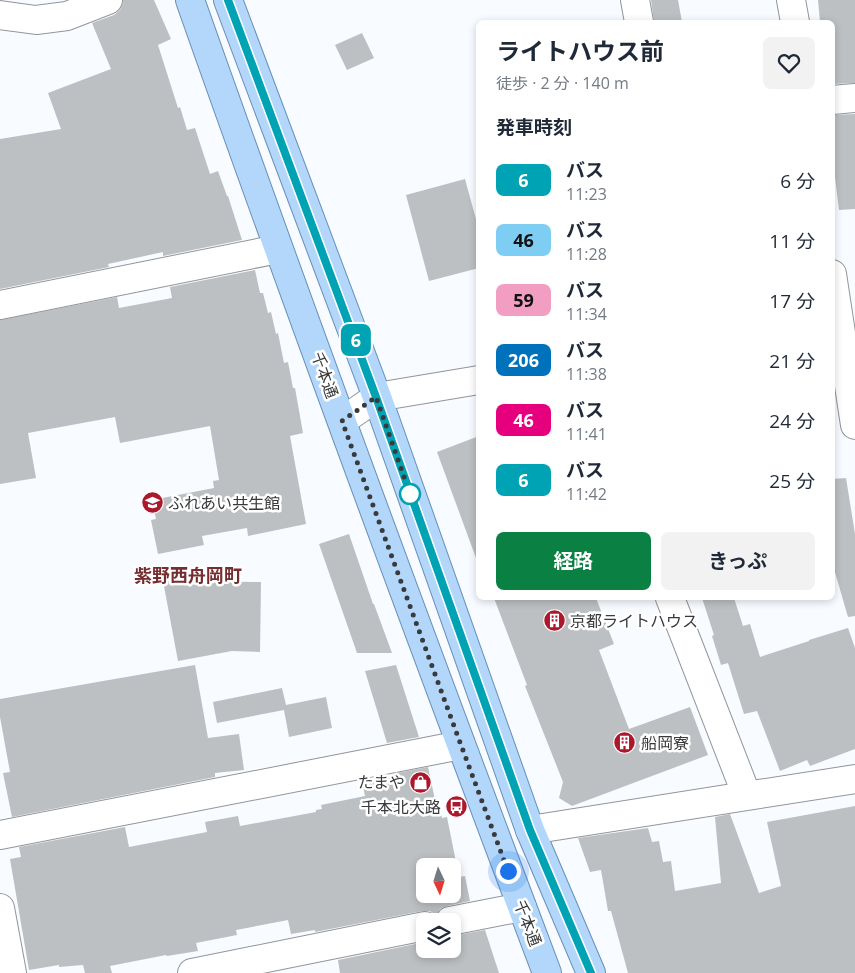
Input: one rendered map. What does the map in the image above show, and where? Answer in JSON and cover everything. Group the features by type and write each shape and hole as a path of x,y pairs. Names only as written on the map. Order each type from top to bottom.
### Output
{"main road":[{"name":"千本通","path":"190,0 278,249 547,973"},
{"path":"228,0 376,397 530,830 591,973"}],"street":[{"path":"0,14 36,20 52,18 67,16 108,0"},
{"path":"635,0 639,20"},
{"path":"791,0 795,20"},
{"path":"835,100 855,98"},
{"path":"0,305 278,249"},
{"path":"835,288 842,322 855,426"},
{"path":"342,421 376,397 476,380"},
{"path":"671,600 747,796"},
{"path":"0,835 461,745"},
{"path":"530,830 855,779"},
{"path":"461,919 522,907"},
{"path":"0,908 12,973"},
{"path":"192,973 416,928"}],"building":[{"path":"123,0 154,0 171,39 158,45 178,108 180,107 187,130 195,128 210,174 218,171 242,240 163,256 163,252 108,264 109,267 0,289 0,139 61,129 48,93 111,69 92,23 114,15 120,10"},
{"path":"651,0 678,0 682,20 654,20"},
{"path":"818,0 855,0 855,83 835,84 835,20 820,20"},
{"path":"362,33 374,58 347,70 335,45"},
{"path":"855,114 855,209 839,210 835,177 835,115"},
{"path":"465,179 476,219 476,269 429,281 406,195"},
{"path":"255,270 260,293 263,293 268,313 271,312 276,334 278,333 284,363 288,362 293,388 295,388 303,433 290,436 306,524 248,536 247,528 202,536 204,545 158,554 151,520 156,519 152,500 214,488 213,481 219,480 210,426 120,443 115,417 28,433 36,478 0,484 0,320 117,297 119,308 172,298 170,287"},
{"path":"476,437 476,558 437,452"},
{"path":"846,478 855,534 855,616 848,617 835,572 835,479"},
{"path":"349,534 392,653 357,653 319,544"},
{"path":"163,581 261,582 260,652 232,651 178,661"},
{"path":"495,600 597,600 614,644 599,650 629,729 690,707 708,755 572,806 559,798 563,782 525,686 527,685"},
{"path":"703,600 735,600 743,626 750,624 760,657 848,628 855,648 855,749 810,766 807,760 780,771 757,711 744,714 728,663 721,665 712,636 714,635"},
{"path":"195,665 208,738 239,734 244,770 215,773 215,777 12,817 3,773 10,772 0,717 0,699"},
{"path":"396,665 419,737 387,743 365,671"},
{"path":"282,688 286,705 326,697 332,728 289,737 284,710 217,723 213,702"},
{"path":"428,767 438,814 441,814 442,818 447,817 455,858 416,858 416,903 461,903 447,906 440,909 437,913 422,911 315,932 315,930 291,934 288,920 236,930 237,935 196,943 198,951 110,966 112,973 85,973 83,965 59,967 59,965 29,970 10,859 21,857 19,847 125,827 129,847 207,832 205,822 238,816 240,826 316,812 316,810 322,809 321,805 365,796 362,781 397,775 397,773"},
{"path":"855,806 855,973 628,973 611,911 608,911 601,870 590,872 578,838 648,828 652,842 659,841 663,862 671,861 675,891 721,883 715,817 730,814 759,893 781,886 767,822"},
{"path":"465,876 470,901 461,903 461,877"},
{"path":"485,930 499,973 340,973 338,960 416,944 416,958 461,958 461,934"}],"bus line":[{"name":"6","path":"228,0 376,397 530,830 591,973"}],"place":[{"name":"ふれあい共生館","path":"152,503"},
{"name":"京都ライトハウス","path":"554,621"},
{"name":"船岡寮","path":"625,743"},
{"name":"たまや","path":"421,782"},
{"name":"千本北大路","path":"457,807"}],"district":[{"name":"紫野西舟岡町","path":"188,575"}],"route":[{"path":"410,494 376,397 342,421 508,871"}]}
